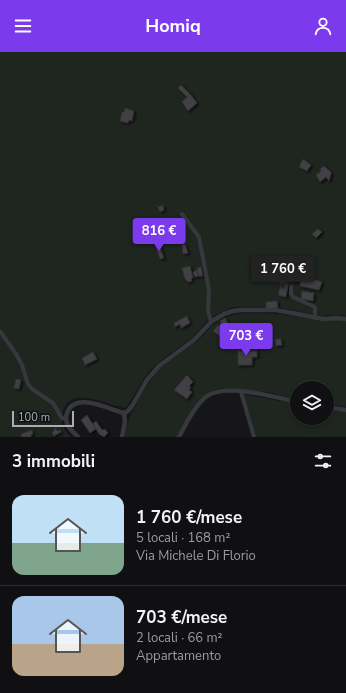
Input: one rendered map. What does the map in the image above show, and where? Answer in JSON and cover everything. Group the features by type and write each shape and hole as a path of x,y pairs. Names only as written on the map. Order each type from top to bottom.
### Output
{"street":[{"path":"182,214 199,237 209,290 208,310 211,322"},
{"path":"291,287 291,294 293,297 315,307 315,318"},
{"path":"124,413 132,406 152,372 194,340 211,322 224,314 241,310 282,310 315,318 346,320"},
{"path":"0,331 22,365 28,384 32,389 53,403 62,418 66,419"},
{"path":"179,437 197,407 206,396 219,391 241,392 290,401"},
{"path":"241,392 254,437"},
{"path":"78,437 68,427 66,419 67,413 72,406 82,402 89,402 124,413"},
{"path":"334,408 346,410"},
{"path":"122,437 124,413"}],"shaded area":[{"path":"0,52 346,52 346,316 324,316 276,307 233,307 210,318 192,338 150,370 126,408 90,398 72,399 66,405 62,415 64,427 71,437 0,437"},
{"path":"240,314 281,314 319,320 346,321 346,407 334,405 334,381 290,381 290,397 267,392 222,388 211,391 201,398 177,437 125,437 129,420 138,401 160,369 197,341 218,321 226,317"},
{"path":"241,394 290,403 290,425 334,425 334,411 346,412 346,437 252,437"}],"building":[{"path":"181,85 190,94 187,97 178,88"},
{"path":"190,94 197,103 188,111 182,102"},
{"path":"125,108 134,111 132,121 129,120 128,123 120,121 122,112 124,112"},
{"path":"303,159 311,165 307,171 299,167"},
{"path":"324,166 331,172 331,174 329,181 326,177 320,182 316,175"},
{"path":"157,205 158,207 163,205 164,210 160,212"},
{"path":"174,217 182,233 175,237 167,222"},
{"path":"318,229 322,232 316,238 312,234"},
{"path":"155,230 159,244 155,245 151,231"},
{"path":"159,244 164,258 160,259 155,246"},
{"path":"185,244 188,253 183,254 182,245"},
{"path":"190,266 193,278 191,279 192,281 188,282 185,279 182,268"},
{"path":"201,267 203,276 198,276 197,268"},
{"path":"197,270 198,276 195,277 193,272"},
{"path":"294,271 304,271 305,276 301,276 301,281 291,281"},
{"path":"301,276 322,282 319,290 300,286"},
{"path":"281,283 288,284 286,297 278,295"},
{"path":"302,291 314,293 313,301 301,299"},
{"path":"277,301 278,308 266,309 266,302"},
{"path":"187,316 190,323 181,328 180,324 175,327 174,323"},
{"path":"225,318 228,323 223,325 220,321"},
{"path":"218,325 226,331 221,337 213,331"},
{"path":"231,326 233,333 229,334 228,327"},
{"path":"245,337 258,341 256,350 243,346"},
{"path":"275,339 281,339 282,345 276,346"},
{"path":"238,351 257,351 257,357 252,357 252,365 238,365"},
{"path":"93,352 97,359 85,365 82,358"},
{"path":"187,375 193,382 189,386 191,387 189,390 192,392 187,399 174,390"},
{"path":"16,379 21,380 19,389 14,388"},
{"path":"87,415 96,429 90,433 81,420"},
{"path":"96,421 102,430 105,429 108,433 104,437 99,434 93,424"},
{"path":"56,428 57,431 60,430 61,432 54,436 52,432"},
{"path":"32,430 33,434 31,437 22,437 21,434"}]}
